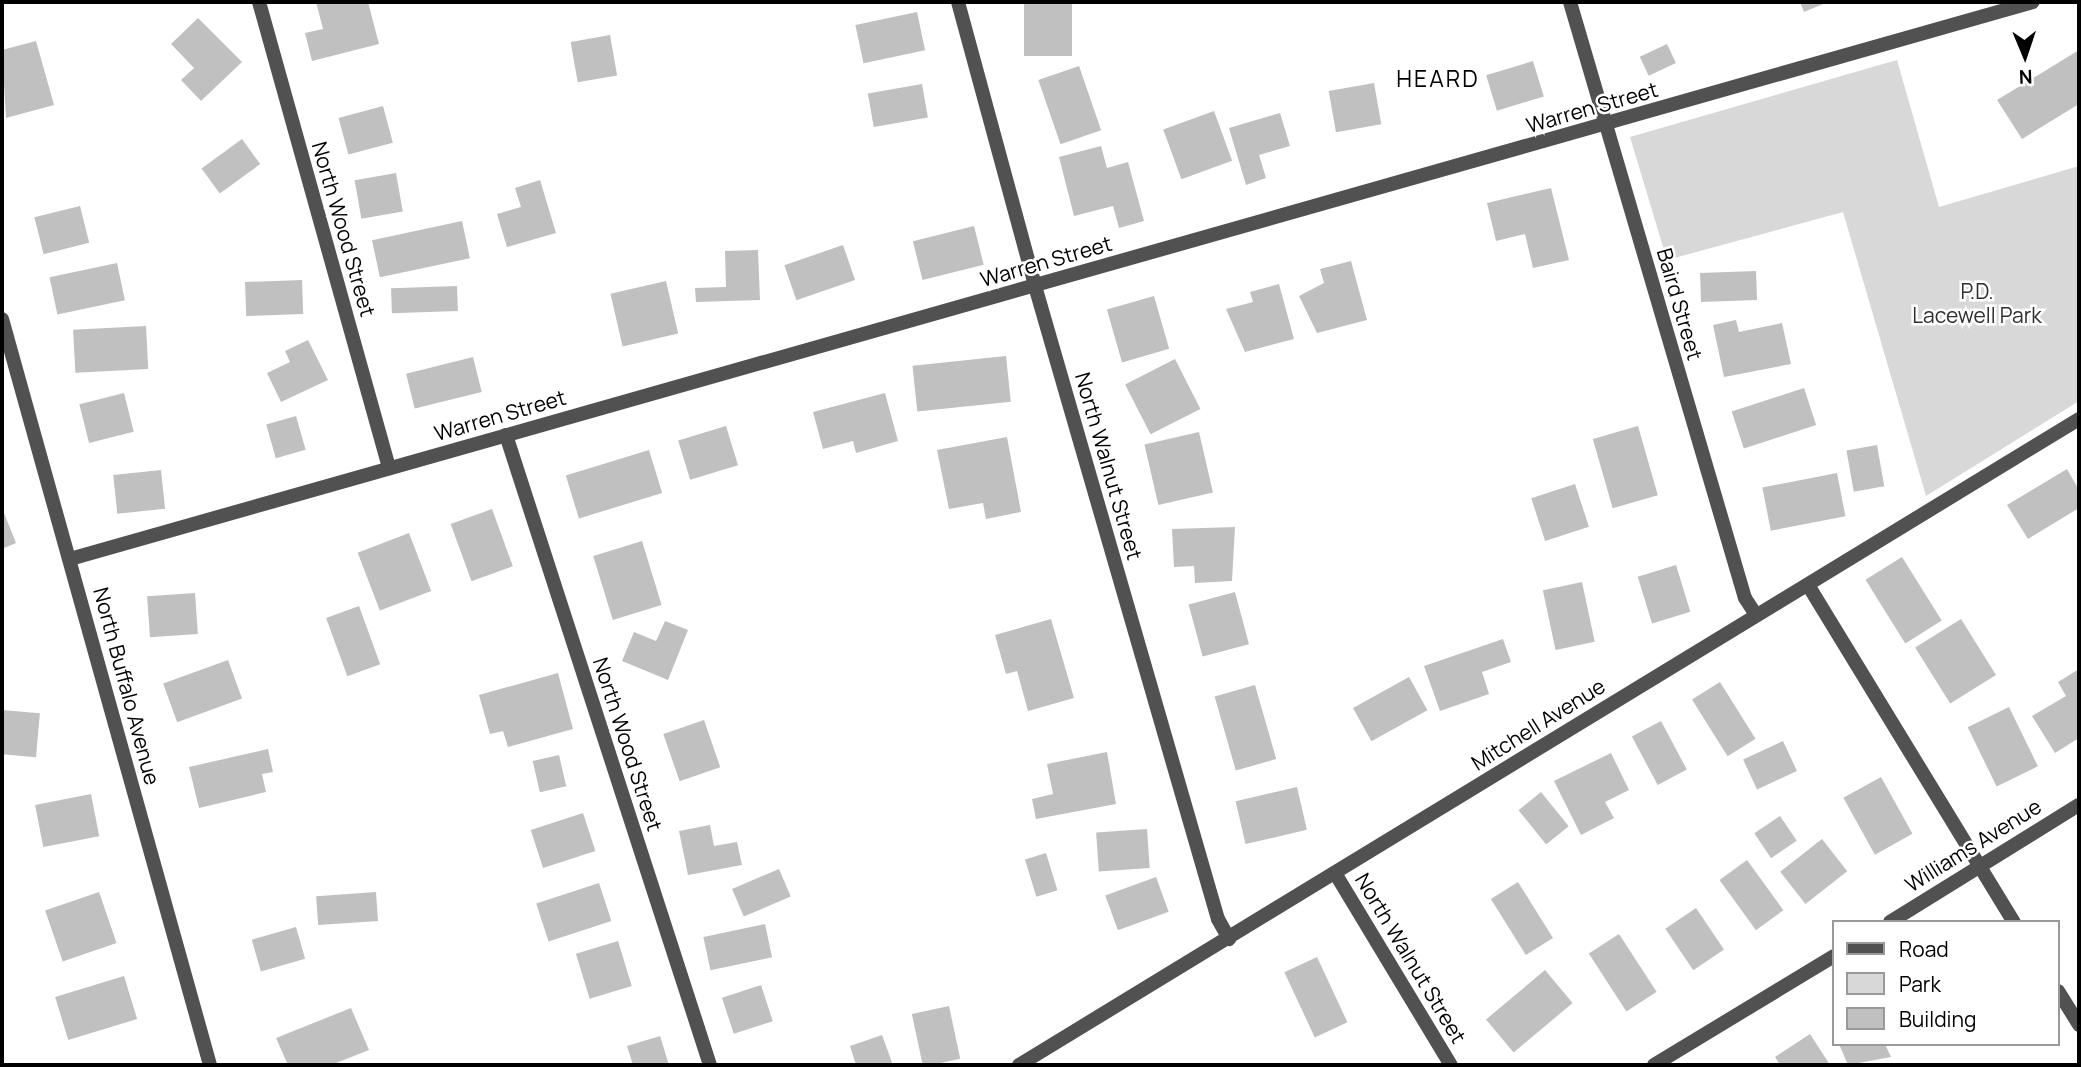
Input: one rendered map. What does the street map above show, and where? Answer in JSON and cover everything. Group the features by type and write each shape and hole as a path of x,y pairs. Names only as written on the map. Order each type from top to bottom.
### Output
{"street":[{"name":"North Wood Street","path":"259,2 389,468"},
{"name":"North Walnut Street","path":"958,2 1035,286 1218,919 1229,939"},
{"name":"Baird Street","path":"1570,2 1745,598 1756,615"},
{"name":"Warren Street","path":"70,559 2033,2"},
{"name":"North Buffalo Avenue","path":"2,319 210,1065"},
{"name":"Mitchell Avenue","path":"1019,1065 2079,419"},
{"name":"North Wood Street","path":"506,435 710,1065"},
{"path":"1808,585 2013,920"},
{"name":"Williams Avenue","path":"1893,920 2079,805"},
{"name":"North Walnut Street","path":"1335,873 1451,1065"},
{"path":"1654,1065 1832,957"},
{"path":"2060,994 2079,1025"}],"green space":[{"name":"P.D. Lacewell Park","path":"1897,60 1939,207 2079,166 2079,401 1926,496 1843,212 1667,260 1630,137"}],"building":[{"path":"316,2 368,2 379,44 312,61 305,33 323,29"},
{"path":"1024,2 1072,2 1072,56 1024,56"},
{"path":"1800,2 1828,2 1804,12"},
{"path":"917,12 925,50 863,63 855,25"},
{"path":"198,18 242,62 201,101 181,80 194,68 171,44"},
{"path":"610,35 617,75 578,82 571,42"},
{"path":"36,41 54,105 6,118 2,50"},
{"path":"1667,44 1676,63 1649,76 1640,57"},
{"path":"2079,50 2079,104 2022,139 1997,100"},
{"path":"1533,61 1544,96 1497,111 1486,75"},
{"path":"1079,66 1101,130 1060,144 1038,80"},
{"path":"1374,83 1381,124 1336,132 1329,91"},
{"path":"922,84 928,117 874,127 868,94"},
{"path":"383,106 393,143 348,155 339,118"},
{"path":"1214,111 1232,161 1181,179 1163,129"},
{"path":"1280,113 1290,146 1259,155 1266,178 1246,185 1229,128"},
{"path":"242,139 260,164 220,193 202,168"},
{"path":"1101,146 1107,168 1128,162 1144,221 1119,228 1113,206 1074,216 1059,157"},
{"path":"396,173 403,211 361,219 355,180"},
{"path":"540,180 556,233 507,247 497,214 521,207 515,188"},
{"path":"1551,188 1569,260 1533,268 1525,234 1496,241 1487,203"},
{"path":"80,206 89,243 44,254 34,217"},
{"path":"462,221 470,258 380,277 372,240"},
{"path":"974,226 984,265 923,280 913,241"},
{"path":"843,245 855,280 796,300 784,265"},
{"path":"758,250 760,300 696,302 695,288 726,287 725,251"},
{"path":"1351,261 1367,320 1317,333 1299,296 1324,283 1320,269"},
{"path":"117,263 125,300 57,315 50,277"},
{"path":"1756,271 1757,300 1701,302 1700,273"},
{"path":"302,280 303,314 246,316 245,282"},
{"path":"666,281 678,334 623,346 610,294"},
{"path":"1279,284 1294,339 1245,352 1226,309 1253,302 1250,292"},
{"path":"457,286 458,311 392,313 391,288"},
{"path":"1154,296 1169,349 1122,362 1107,310"},
{"path":"1736,320 1739,332 1782,323 1791,364 1724,377 1713,325"},
{"path":"146,326 148,369 75,373 73,330"},
{"path":"308,340 328,380 281,402 267,373 290,362 285,351"},
{"path":"1006,356 1011,402 917,412 913,366"},
{"path":"473,357 482,392 415,409 406,374"},
{"path":"1175,359 1200,409 1151,434 1125,384"},
{"path":"1804,388 1816,425 1744,449 1732,411"},
{"path":"124,393 134,432 89,443 79,404"},
{"path":"885,393 898,441 856,453 853,441 823,449 813,412"},
{"path":"296,416 306,450 276,458 266,425"},
{"path":"726,426 738,465 690,480 678,441"},
{"path":"1638,426 1658,495 1613,508 1593,439"},
{"path":"1199,432 1213,492 1158,505 1144,445"},
{"path":"1007,437 1021,512 986,519 983,503 949,509 937,450"},
{"path":"1877,445 1884,486 1854,492 1846,450"},
{"path":"649,450 662,493 579,518 566,475"},
{"path":"2067,469 2079,490 2079,508 2028,539 2007,505"},
{"path":"161,470 165,509 117,514 113,475"},
{"path":"1837,473 1845,516 1771,531 1762,488"},
{"path":"1575,484 1589,527 1545,541 1531,498"},
{"path":"2,508 16,543 2,549"},
{"path":"492,509 513,566 472,581 451,524"},
{"path":"1235,527 1232,581 1195,583 1194,566 1174,567 1172,529"},
{"path":"409,533 431,591 380,611 358,553"},
{"path":"642,541 662,605 613,620 593,556"},
{"path":"1902,557 1942,621 1905,643 1866,580"},
{"path":"1676,565 1690,612 1652,624 1638,577"},
{"path":"1582,582 1595,642 1556,650 1543,590"},
{"path":"1235,592 1249,644 1203,657 1189,604"},
{"path":"195,593 198,634 150,637 147,596"},
{"path":"359,606 380,664 347,676 326,618"},
{"path":"1051,619 1074,698 1028,711 1017,671 1006,674 995,635"},
{"path":"1961,619 1996,675 1950,704 1915,648"},
{"path":"665,621 688,630 668,680 622,661 634,632 656,641"},
{"path":"1503,639 1511,662 1482,672 1489,694 1440,711 1424,666"},
{"path":"228,660 242,699 177,722 163,684"},
{"path":"2079,669 2079,738 2055,753 2032,716 2066,696 2058,682"},
{"path":"558,673 573,729 508,747 503,731 490,734 479,695"},
{"path":"1409,677 1427,710 1371,741 1353,708"},
{"path":"1720,682 1756,739 1728,756 1692,699"},
{"path":"1255,685 1276,759 1236,771 1215,697"},
{"path":"2009,707 2038,766 1997,786 1968,727"},
{"path":"2,710 40,713 36,757 2,754"},
{"path":"704,720 720,767 680,781 663,734"},
{"path":"1661,721 1687,770 1658,785 1632,736"},
{"path":"1783,741 1797,771 1757,790 1743,760"},
{"path":"268,749 273,772 262,774 266,792 199,808 189,767"},
{"path":"1107,752 1116,804 1036,819 1032,799 1053,794 1047,764"},
{"path":"1611,753 1629,790 1605,802 1614,818 1581,835 1554,781"},
{"path":"559,755 566,786 540,792 533,761"},
{"path":"1881,777 1913,834 1875,855 1843,798"},
{"path":"1297,787 1307,830 1246,844 1236,801"},
{"path":"1541,792 1569,826 1546,844 1518,810"},
{"path":"91,794 99,836 43,847 35,805"},
{"path":"583,813 595,851 543,868 531,830"},
{"path":"1780,816 1797,841 1771,858 1754,833"},
{"path":"710,825 714,846 737,842 742,865 688,875 679,831"},
{"path":"1147,829 1150,868 1099,871 1096,833"},
{"path":"1822,839 1847,871 1805,904 1780,872"},
{"path":"1046,853 1057,890 1036,897 1025,859"},
{"path":"1747,860 1783,910 1756,930 1719,880"},
{"path":"779,869 791,897 744,917 732,889"},
{"path":"1156,877 1169,912 1118,930 1105,895"},
{"path":"1518,882 1553,938 1526,955 1491,899"},
{"path":"599,883 611,921 549,941 536,903"},
{"path":"99,892 117,943 63,962 45,911"},
{"path":"376,892 378,921 318,925 316,896"},
{"path":"1696,908 1724,949 1693,970 1665,929"},
{"path":"765,924 772,957 710,970 703,937"},
{"path":"296,927 305,959 261,971 252,940"},
{"path":"1619,934 1657,992 1626,1011 1589,954"},
{"path":"618,941 632,986 590,999 576,954"},
{"path":"1317,957 1347,1022 1315,1037 1284,972"},
{"path":"1545,970 1573,1003 1514,1052 1486,1019"},
{"path":"124,976 137,1019 68,1040 55,997"},
{"path":"761,985 773,1021 734,1034 722,998"},
{"path":"949,1006 960,1059 923,1065 912,1014"},
{"path":"351,1008 369,1050 331,1065 288,1065 276,1038"},
{"path":"1810,1034 1830,1065 1780,1065 1775,1057"},
{"path":"882,1035 893,1065 856,1065 850,1046"},
{"path":"660,1036 669,1065 633,1065 627,1046"},
{"path":"1840,1046 1886,1046 1891,1057 1848,1065"}],"district":[{"name":"HEARD","path":"1438,78"}]}
